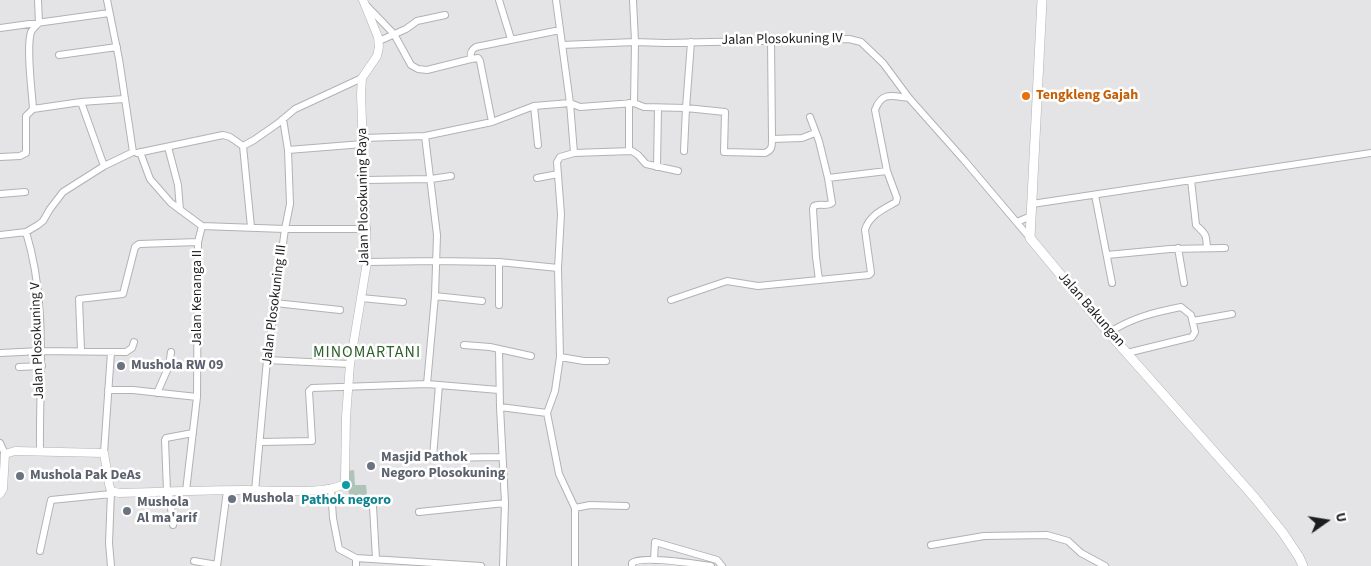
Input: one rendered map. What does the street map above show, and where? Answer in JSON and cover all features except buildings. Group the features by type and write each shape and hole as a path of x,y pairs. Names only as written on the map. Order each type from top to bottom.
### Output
{"main road":[{"path":"1030,238 1042,0"},
{"name":"Jalan Bakungan","path":"1030,238 1109,333 1255,498 1283,533 1299,557 1302,566"}],"street":[{"path":"33,110 29,50 31,33 39,23 38,0"},
{"path":"108,0 134,149 131,154"},
{"path":"499,0 511,39"},
{"path":"556,0 570,102 574,153"},
{"path":"629,151 635,42 634,0"},
{"path":"364,2 392,35 411,65 418,69 427,70 478,58 480,60 492,122"},
{"path":"243,146 295,109 362,78 377,56 379,41 364,2"},
{"path":"0,28 109,12"},
{"path":"379,41 406,29 417,21 445,15"},
{"path":"471,59 472,49 476,47 560,30"},
{"path":"288,150 424,136 492,122 534,106 570,102 580,106 631,103 644,107 686,108 725,112 724,152 765,153 772,147 771,39"},
{"name":"Jalan Plosokuning IV","path":"562,45 771,39 849,39 861,42 883,63 909,98 1030,238"},
{"path":"684,151 691,42"},
{"path":"59,55 117,47"},
{"name":"Jalan Plosokuning Raya","path":"331,489 341,486 345,480 346,417 350,364 367,262 362,78"},
{"path":"671,300 726,280 758,286 869,275 871,273 865,230 867,223 875,214 897,201 887,171 876,110 878,101 882,97 889,96 909,98"},
{"path":"0,157 20,156 26,153 26,116 33,110 81,102 124,99"},
{"path":"81,102 104,166"},
{"path":"534,106 538,146"},
{"path":"657,167 658,108"},
{"path":"810,117 819,142 832,203 816,205 813,209 819,280"},
{"name":"Jalan Plosokuning III","path":"255,491 261,442 267,360 290,204 288,150 283,119"},
{"path":"772,139 802,138 815,134"},
{"path":"0,235 26,232 43,221 63,192 104,166 131,154 223,136 230,137 243,146 251,227"},
{"path":"424,136 437,235 435,296 427,384"},
{"path":"168,147 178,185 180,210"},
{"path":"575,566 575,508 560,474 547,413 555,391 560,357 558,268 561,214 558,162 560,157 574,153 629,151 635,152 646,164 678,171"},
{"path":"140,152 150,179 171,203 202,226 367,229"},
{"path":"1032,204 1371,153"},
{"path":"828,178 887,171"},
{"path":"537,178 558,174"},
{"path":"365,180 451,176"},
{"path":"1191,180 1196,225 1204,230 1208,248"},
{"path":"0,194 25,192"},
{"path":"1095,195 1112,283"},
{"path":"1017,222 1031,216"},
{"name":"Jalan Kenanga II","path":"186,491 197,397 198,242 202,226"},
{"name":"Jalan Plosokuning V","path":"26,232 39,295 42,366 40,451"},
{"path":"81,350 79,299 123,294 135,247 139,244 198,242"},
{"path":"1107,256 1178,248 1225,248"},
{"path":"1178,248 1184,284"},
{"path":"367,262 499,262 558,268"},
{"path":"499,262 499,305"},
{"path":"435,296 482,300"},
{"path":"361,298 403,302"},
{"path":"275,303 340,310"},
{"path":"1109,333 1140,317 1159,311 1181,307 1189,312 1195,332 1192,336 1128,353"},
{"path":"1193,321 1232,314"},
{"path":"0,353 81,350 111,352 129,350 134,342"},
{"path":"464,344 531,356"},
{"path":"499,349 499,390 505,503 503,566"},
{"path":"111,352 104,453 111,492 109,543 111,566"},
{"path":"157,394 169,366 171,352"},
{"path":"560,357 584,361 606,360"},
{"path":"267,360 350,364"},
{"path":"19,367 42,366"},
{"path":"261,442 312,441 310,389 427,384 499,390"},
{"path":"439,385 433,457 502,457"},
{"path":"108,390 133,390 197,397"},
{"path":"500,406 547,413"},
{"path":"172,524 165,440 166,438 193,433"},
{"path":"0,443 5,454 3,489 0,494"},
{"path":"5,454 15,451 104,453"},
{"path":"40,551 51,500 111,492 282,492 331,489 333,518 339,549 356,558 379,562 481,566"},
{"path":"194,561 217,565 226,491"},
{"path":"419,512 505,503"},
{"path":"575,508 590,505 626,506"},
{"path":"374,506 379,562"},
{"path":"931,545 984,536 1047,535 1068,541 1082,553 1105,566"},
{"path":"654,560 655,542 717,560 722,566"},
{"path":"356,558 356,566"},
{"path":"632,566 632,563 636,560 711,566"}],"green space":[{"path":"354,470 355,485 366,485 367,495 349,496 347,471"}],"place":[{"name":"Tengkleng Gajah","path":"1026,96"},
{"name":"Mushola RW 09","path":"121,366"},
{"name":"Masjid Pathok Negoro Plosokuning","path":"371,466"},
{"name":"Mushola Pak DeAs","path":"20,476"},
{"name":"Pathok negoro","path":"346,485"},
{"name":"Mushola","path":"232,499"},
{"name":"Mushola Al ma'arif","path":"127,511"}],"district":[{"name":"MINOMARTANI","path":"367,353"}]}
